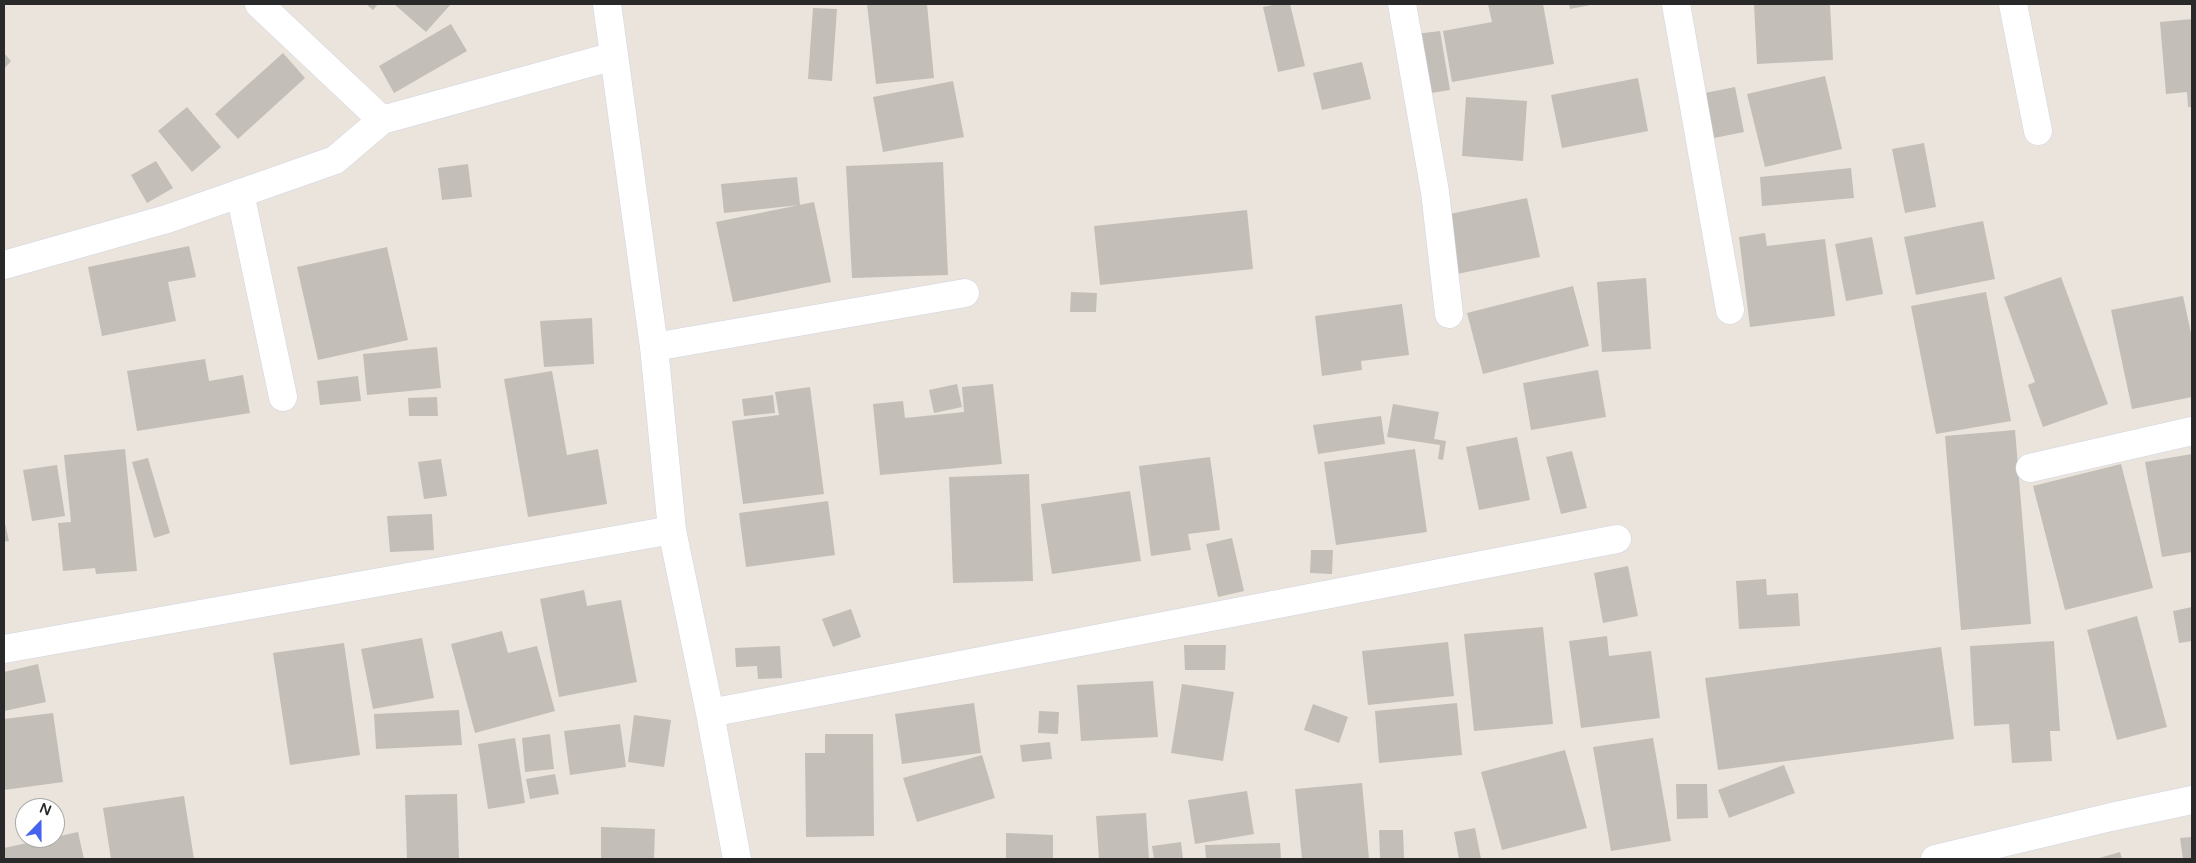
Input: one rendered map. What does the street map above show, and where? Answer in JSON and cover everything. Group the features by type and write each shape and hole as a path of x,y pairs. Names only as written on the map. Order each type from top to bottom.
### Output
{"street":[{"path":"259,4 382,120"},
{"path":"607,4 654,347 672,530 710,714 736,859"},
{"path":"1402,4 1435,192 1449,314"},
{"path":"1676,4 1730,310"},
{"path":"2014,4 2038,131"},
{"path":"4,266 167,219 335,160 382,120 614,56"},
{"path":"240,193 283,397"},
{"path":"654,347 965,293"},
{"path":"2030,468 2192,431"},
{"path":"4,649 672,530"},
{"path":"710,714 1616,539"},
{"path":"1935,859 2111,817 2192,800"}],"building":[{"path":"366,4 378,4 373,10"},
{"path":"394,4 451,4 426,32"},
{"path":"867,4 927,4 934,78 876,84"},
{"path":"1290,4 1305,66 1278,72 1263,7"},
{"path":"1488,4 1543,4 1554,64 1452,82 1443,31 1492,22"},
{"path":"1569,4 1590,4 1590,5 1570,9"},
{"path":"1754,4 1830,4 1833,60 1757,64"},
{"path":"813,8 837,9 832,81 808,79"},
{"path":"2192,19 2192,107 2188,107 2187,92 2166,94 2160,22"},
{"path":"451,24 467,51 394,93 379,66"},
{"path":"1440,31 1450,90 1425,94 1416,34"},
{"path":"4,53 11,61 4,69"},
{"path":"283,53 305,78 238,139 215,114"},
{"path":"1362,62 1371,99 1322,110 1313,73"},
{"path":"1825,76 1842,149 1765,167 1747,94"},
{"path":"1638,78 1648,131 1562,148 1551,95"},
{"path":"953,81 964,137 883,152 873,97"},
{"path":"1735,87 1744,132 1709,139 1700,94"},
{"path":"1466,97 1527,101 1523,161 1462,156"},
{"path":"187,107 221,147 192,172 158,131"},
{"path":"1924,143 1936,207 1905,213 1892,149"},
{"path":"156,161 173,188 147,203 131,175"},
{"path":"943,162 948,275 852,278 846,166"},
{"path":"468,164 472,197 442,200 438,168"},
{"path":"1851,168 1854,198 1762,206 1760,177"},
{"path":"797,177 800,205 724,213 721,184"},
{"path":"1527,198 1540,257 1457,274 1445,215"},
{"path":"814,202 831,282 733,302 716,222"},
{"path":"1247,210 1253,269 1100,285 1094,226"},
{"path":"1983,221 1995,279 1916,295 1904,237"},
{"path":"1765,233 1767,246 1825,239 1835,316 1750,327 1739,237"},
{"path":"1872,237 1883,294 1846,301 1835,244"},
{"path":"189,246 196,277 168,282 176,321 102,336 88,267"},
{"path":"387,247 408,340 318,360 297,267"},
{"path":"2061,277 2108,404 2043,427 2028,385 2035,382 2004,297"},
{"path":"1646,278 1651,349 1602,352 1597,282"},
{"path":"1573,286 1589,346 1483,374 1467,313"},
{"path":"1071,292 1097,293 1096,312 1070,312"},
{"path":"1986,292 2011,421 1936,434 1911,306"},
{"path":"2183,296 2192,338 2192,397 2132,409 2111,310"},
{"path":"1402,304 1409,355 1361,361 1362,370 1322,376 1315,316"},
{"path":"592,318 594,364 544,367 540,321"},
{"path":"437,347 441,388 367,395 363,354"},
{"path":"205,359 209,381 243,375 250,413 137,431 127,371"},
{"path":"1598,370 1606,417 1531,430 1523,383"},
{"path":"552,371 567,455 598,449 607,504 528,517 504,379"},
{"path":"358,376 361,401 320,405 317,381"},
{"path":"957,384 962,407 934,413 929,390"},
{"path":"993,384 1002,464 880,475 873,404 903,401 905,418 964,412 962,387"},
{"path":"810,387 824,494 743,504 732,421 779,415 775,392"},
{"path":"773,395 775,413 744,416 742,399"},
{"path":"437,397 438,416 409,416 408,398"},
{"path":"1393,404 1439,412 1434,439 1446,441 1443,460 1438,459 1440,445 1387,437"},
{"path":"1381,416 1385,444 1318,454 1313,425"},
{"path":"2015,430 2031,624 1961,630 1945,436"},
{"path":"1517,437 1530,500 1479,510 1466,447"},
{"path":"125,449 137,571 96,574 95,568 63,571 58,523 71,522 64,455"},
{"path":"1415,449 1427,532 1336,545 1324,462"},
{"path":"1572,451 1587,508 1561,514 1546,457"},
{"path":"2192,454 2192,552 2162,557 2145,462"},
{"path":"1210,457 1220,530 1188,534 1191,550 1151,556 1139,466"},
{"path":"148,458 170,533 154,538 132,462"},
{"path":"441,459 447,496 424,499 418,462"},
{"path":"2121,464 2153,588 2065,610 2033,486"},
{"path":"57,465 65,516 32,521 23,470"},
{"path":"1029,474 1033,581 953,583 949,477"},
{"path":"1130,491 1141,561 1052,574 1041,504"},
{"path":"828,501 835,555 746,567 739,513"},
{"path":"432,514 434,550 390,552 387,516"},
{"path":"4,519 9,541 4,542"},
{"path":"1232,538 1244,591 1218,597 1206,544"},
{"path":"1311,550 1333,550 1332,574 1310,573"},
{"path":"1628,566 1638,616 1603,623 1594,573"},
{"path":"1766,579 1767,595 1798,593 1800,626 1739,629 1736,581"},
{"path":"584,590 587,606 621,600 637,682 559,697 540,599"},
{"path":"2192,607 2192,641 2179,643 2173,611"},
{"path":"851,609 861,637 833,647 822,619"},
{"path":"2137,616 2167,727 2117,740 2087,630"},
{"path":"1543,627 1553,724 1474,731 1464,634"},
{"path":"502,631 508,653 537,646 555,711 475,733 451,644"},
{"path":"1607,636 1609,656 1651,651 1660,718 1581,728 1569,641"},
{"path":"422,638 434,698 373,709 361,649"},
{"path":"2054,641 2060,731 2050,731 2052,761 2012,763 2009,724 1974,726 1970,646"},
{"path":"1448,642 1454,696 1368,705 1362,651"},
{"path":"344,643 360,755 290,765 273,653"},
{"path":"1184,645 1226,645 1225,670 1185,670"},
{"path":"780,646 782,678 758,679 757,666 736,667 735,648"},
{"path":"1941,647 1954,739 1718,770 1705,678"},
{"path":"38,664 46,702 4,711 4,672"},
{"path":"1153,681 1158,737 1081,741 1077,685"},
{"path":"1182,684 1234,692 1223,761 1171,753"},
{"path":"974,703 981,753 902,764 895,714"},
{"path":"1457,703 1462,755 1379,763 1375,711"},
{"path":"1313,704 1348,717 1339,743 1304,730"},
{"path":"459,710 462,745 376,749 374,714"},
{"path":"1039,711 1059,712 1058,734 1038,733"},
{"path":"53,713 63,782 4,790 4,719"},
{"path":"634,715 671,720 664,767 628,762"},
{"path":"620,724 626,767 570,775 564,731"},
{"path":"550,734 554,769 525,772 522,738"},
{"path":"825,734 873,734 874,836 806,837 805,753 825,753"},
{"path":"515,738 525,803 488,809 478,744"},
{"path":"1653,738 1671,841 1611,851 1593,747"},
{"path":"1050,742 1052,759 1022,762 1020,745"},
{"path":"1565,750 1587,828 1502,850 1481,772"},
{"path":"982,755 995,798 917,822 903,778"},
{"path":"1784,765 1795,793 1729,818 1718,790"},
{"path":"555,774 559,794 530,799 526,779"},
{"path":"1362,783 1369,859 1302,859 1295,789"},
{"path":"1676,784 1707,784 1708,818 1677,819"},
{"path":"1247,791 1254,834 1195,844 1188,800"},
{"path":"457,794 459,859 407,859 405,795"},
{"path":"184,796 194,859 111,859 103,808"},
{"path":"1146,813 1149,859 1099,859 1096,816"},
{"path":"601,827 655,829 654,859 601,859"},
{"path":"1475,828 1481,859 1459,859 1454,832"},
{"path":"1379,830 1403,830 1404,859 1380,859"},
{"path":"78,832 84,859 4,859 4,848 15,846 15,848 65,848 65,835"},
{"path":"1006,833 1053,835 1053,859 1006,859"},
{"path":"2192,837 2192,859 2183,859 2180,838"},
{"path":"1181,842 1183,859 1154,859 1152,846"},
{"path":"1280,843 1281,859 1206,859 1205,845"},
{"path":"2120,852 2122,859 2096,859"}]}
